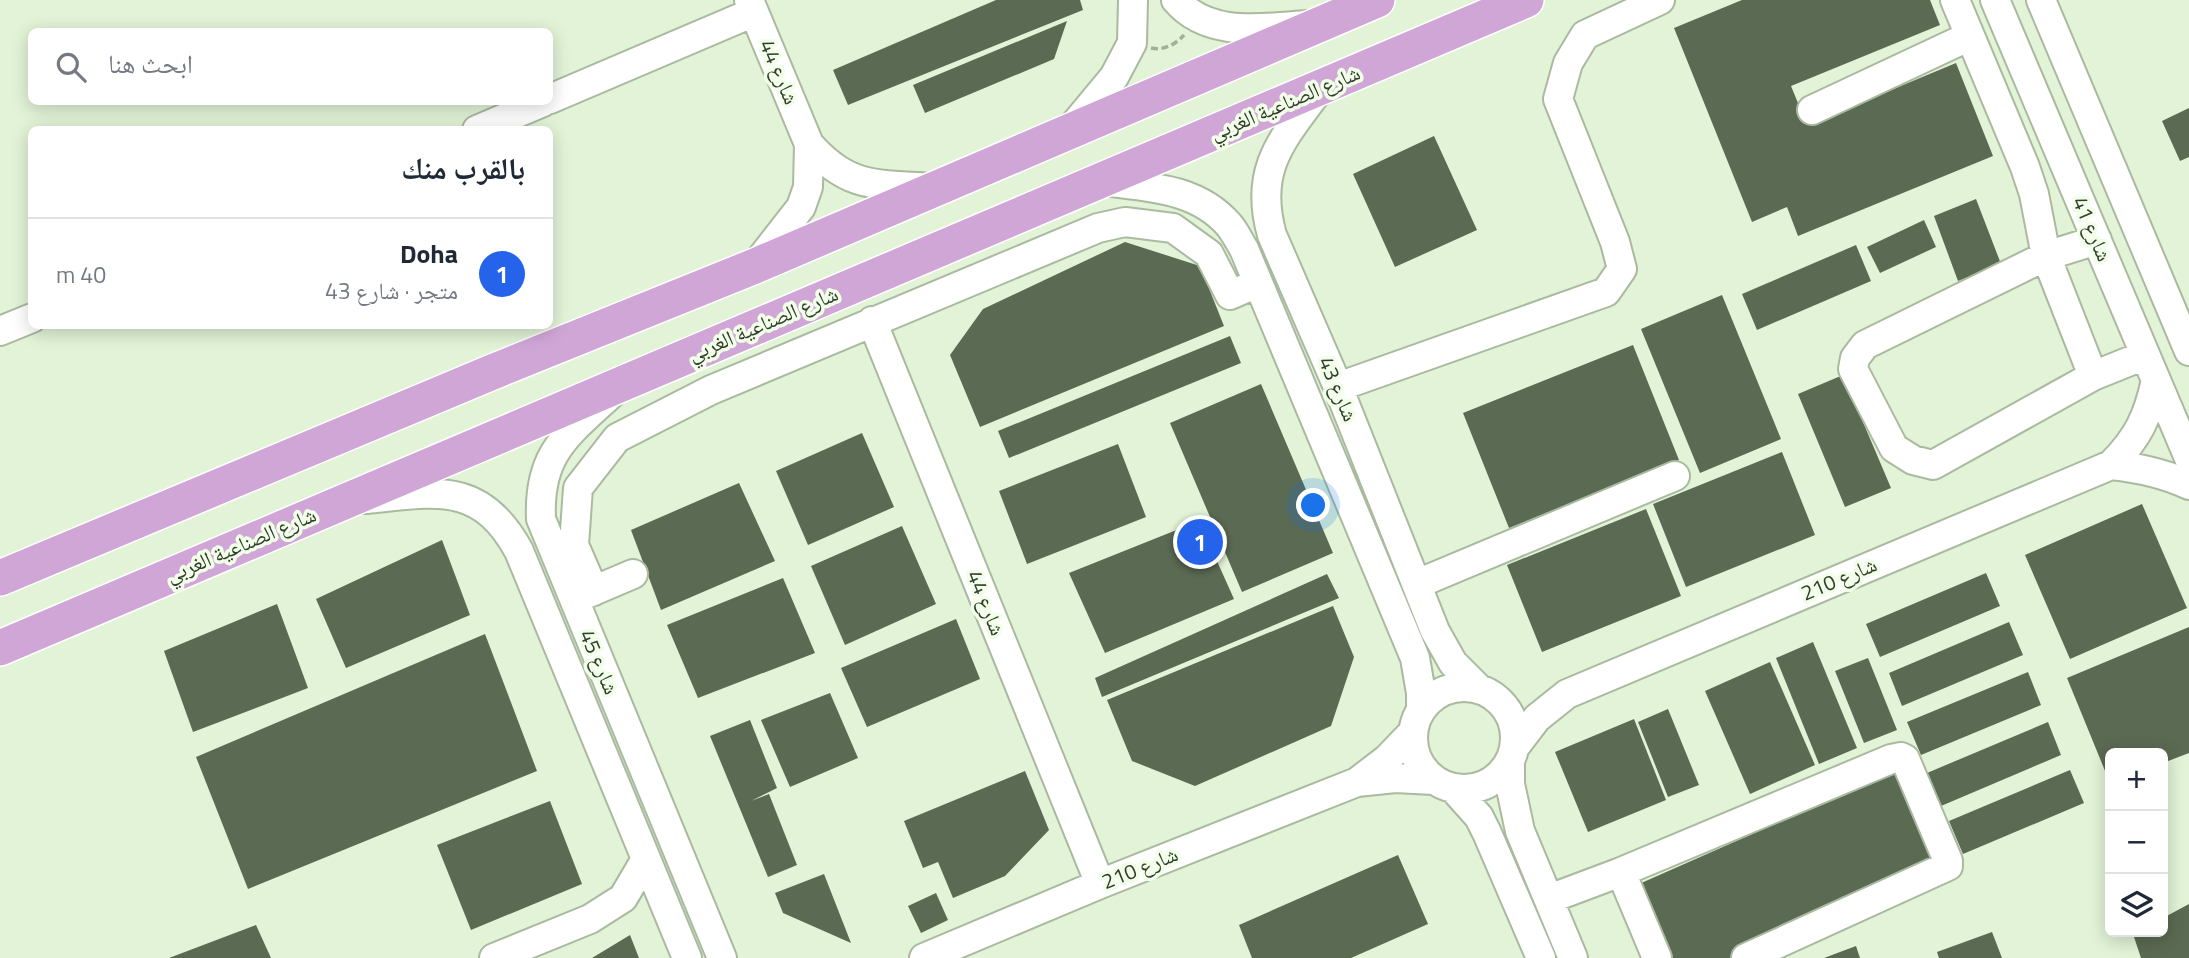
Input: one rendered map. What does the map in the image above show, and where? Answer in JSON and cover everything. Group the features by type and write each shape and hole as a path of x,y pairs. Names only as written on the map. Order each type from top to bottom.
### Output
{"main road":[{"path":"0,578 490,373 755,266 1377,0"},
{"name":"شارع الصناعية الغربي","path":"0,648 1526,0"}],"street":[{"path":"1070,130 1114,77 1132,43 1133,0"},
{"path":"1176,0 1198,18 1216,25 1317,25"},
{"path":"1338,387 1606,292 1622,269 1615,242 1558,99 1568,63 1585,35 1660,0"},
{"path":"1955,0 2025,167 2034,194 2046,256 2093,376"},
{"name":"شارع 41","path":"1995,0 2189,458"},
{"name":"شارع 41","path":"2041,0 2187,345"},
{"path":"553,98 752,6"},
{"name":"شارع 44","path":"752,6 809,144 810,166 808,187 801,206 755,266"},
{"path":"1812,110 1970,36"},
{"name":"شارع 43","path":"1321,87 1289,130 1273,159 1265,191 1266,214 1272,235 1338,387 1444,648 1465,677 1486,692"},
{"path":"486,126 536,105"},
{"name":"شارع 44","path":"809,144 840,173 859,181 936,188"},
{"name":"شارع 43","path":"1103,181 1168,190 1192,197 1213,209 1231,226 1244,248 1415,658 1420,684 1417,721"},
{"path":"633,574 583,595 575,545 578,488 617,438 711,390 1098,228 1125,222 1173,228 1209,254 1230,295 1258,283"},
{"path":"2097,240 2046,256 1865,345 1855,358 1853,369 1894,448 1913,460 1933,465 2093,376 2151,368"},
{"path":"0,331 28,320"},
{"name":"شارع 44","path":"872,321 1100,884"},
{"name":"شارع 210","path":"1512,754 1537,718 1567,694 2111,465 2128,448 2151,404 2151,368"},
{"name":"شارع 45","path":"622,383 574,428 558,447 545,470 540,494 541,519 583,595 722,958"},
{"path":"2111,465 2158,473 2189,485"},
{"path":"1417,584 1675,475"},
{"name":"شارع 45","path":"344,501 443,494 470,500 492,512 509,532 525,564 687,958"},
{"path":"1541,958 1487,833 1468,802 1426,772 1415,754 1417,721 1429,700 1440,692 1465,686 1486,692 1503,704 1514,725 1510,785 1520,831 1573,958"},
{"name":"شارع 210","path":"1486,692 1530,698 1567,694"},
{"name":"شارع 210","path":"924,958 1100,884 1357,782 1387,759 1417,721"},
{"path":"1444,784 1476,788 1487,784 1504,770 1512,754"},
{"path":"1549,899 1621,872 1891,759 1905,759 1948,866 1746,958"},
{"name":"شارع 210","path":"1357,782 1395,779 1444,784"},
{"path":"494,958 590,919 623,898 646,859"},
{"path":"1621,872 1657,958"}],"path":[{"path":"1132,43 1159,49 1178,42 1198,18"}],"building":[{"path":"996,0 1080,0 1083,10 848,105 833,70"},
{"path":"1742,0 1930,0 1940,25 1791,86 1807,125 1956,63 1993,156 1798,236 1787,207 1752,222 1674,28"},
{"path":"1067,21 1054,59 925,113 913,85"},
{"path":"2189,108 2189,157 2180,161 2162,121"},
{"path":"1434,136 1477,230 1395,267 1353,174"},
{"path":"1976,199 2001,264 1958,281 1934,216"},
{"path":"1924,220 1936,247 1880,273 1867,247"},
{"path":"1125,242 1200,266 1224,326 980,427 950,355 983,309"},
{"path":"1856,245 1871,281 1757,330 1742,294"},
{"path":"1722,295 1781,439 1700,473 1641,329"},
{"path":"1230,336 1241,363 1009,458 998,431"},
{"path":"1633,345 1679,460 1509,528 1463,413"},
{"path":"1843,375 1891,488 1845,507 1798,394"},
{"path":"1261,384 1333,553 1242,592 1170,423"},
{"path":"862,433 894,507 808,545 776,471"},
{"path":"1118,444 1146,517 1027,564 999,491"},
{"path":"1782,452 1815,535 1686,587 1653,504"},
{"path":"739,483 775,561 661,610 631,530"},
{"path":"2142,504 2187,608 2070,659 2025,555"},
{"path":"1646,509 1681,596 1542,652 1507,565"},
{"path":"1199,521 1234,599 1105,653 1069,573"},
{"path":"902,526 936,604 845,645 811,566"},
{"path":"442,540 470,615 346,668 316,599"},
{"path":"1986,573 2000,606 1880,657 1866,624"},
{"path":"1327,574 1339,598 1102,697 1095,678"},
{"path":"783,578 815,653 698,698 667,625"},
{"path":"277,604 308,688 193,732 164,651"},
{"path":"1333,606 1354,657 1331,726 1195,786 1132,761 1107,700"},
{"path":"956,619 980,679 867,727 841,668"},
{"path":"2009,622 2023,655 1902,706 1889,673"},
{"path":"2189,627 2189,753 2168,761 2168,748 2105,748 2105,771 2067,678"},
{"path":"485,634 537,771 248,889 196,757"},
{"path":"1813,642 1857,748 1819,764 1776,658"},
{"path":"1868,658 1897,730 1864,743 1835,671"},
{"path":"1770,662 1815,765 1750,794 1705,691"},
{"path":"2028,672 2041,705 1921,755 1907,722"},
{"path":"830,693 858,758 790,787 761,720"},
{"path":"1668,709 1699,785 1668,797 1638,722"},
{"path":"1634,719 1666,800 1588,832 1555,752"},
{"path":"750,720 777,788 751,801 769,794 797,865 768,877 710,736"},
{"path":"2048,722 2061,755 1941,806 1927,773"},
{"path":"1906,766 1945,864 1731,958 1669,958 1639,884"},
{"path":"2070,770 2084,803 1963,854 1949,821"},
{"path":"1025,771 1049,830 1005,876 953,898 938,862 923,868 904,821"},
{"path":"550,801 582,884 471,930 437,845"},
{"path":"1398,855 1428,924 1351,958 1252,958 1239,925"},
{"path":"824,874 851,943 783,913 775,893"},
{"path":"936,893 948,920 921,933 908,906"},
{"path":"2189,904 2189,958 2141,958 2134,937 2168,937 2168,915"},
{"path":"256,925 271,958 169,958"},
{"path":"1992,932 2002,958 1939,958 1937,952"},
{"path":"630,935 639,958 592,958"},
{"path":"1856,946 1860,958 1824,958"}],"place":[{"name":"Doha","path":"1200,542"}]}
